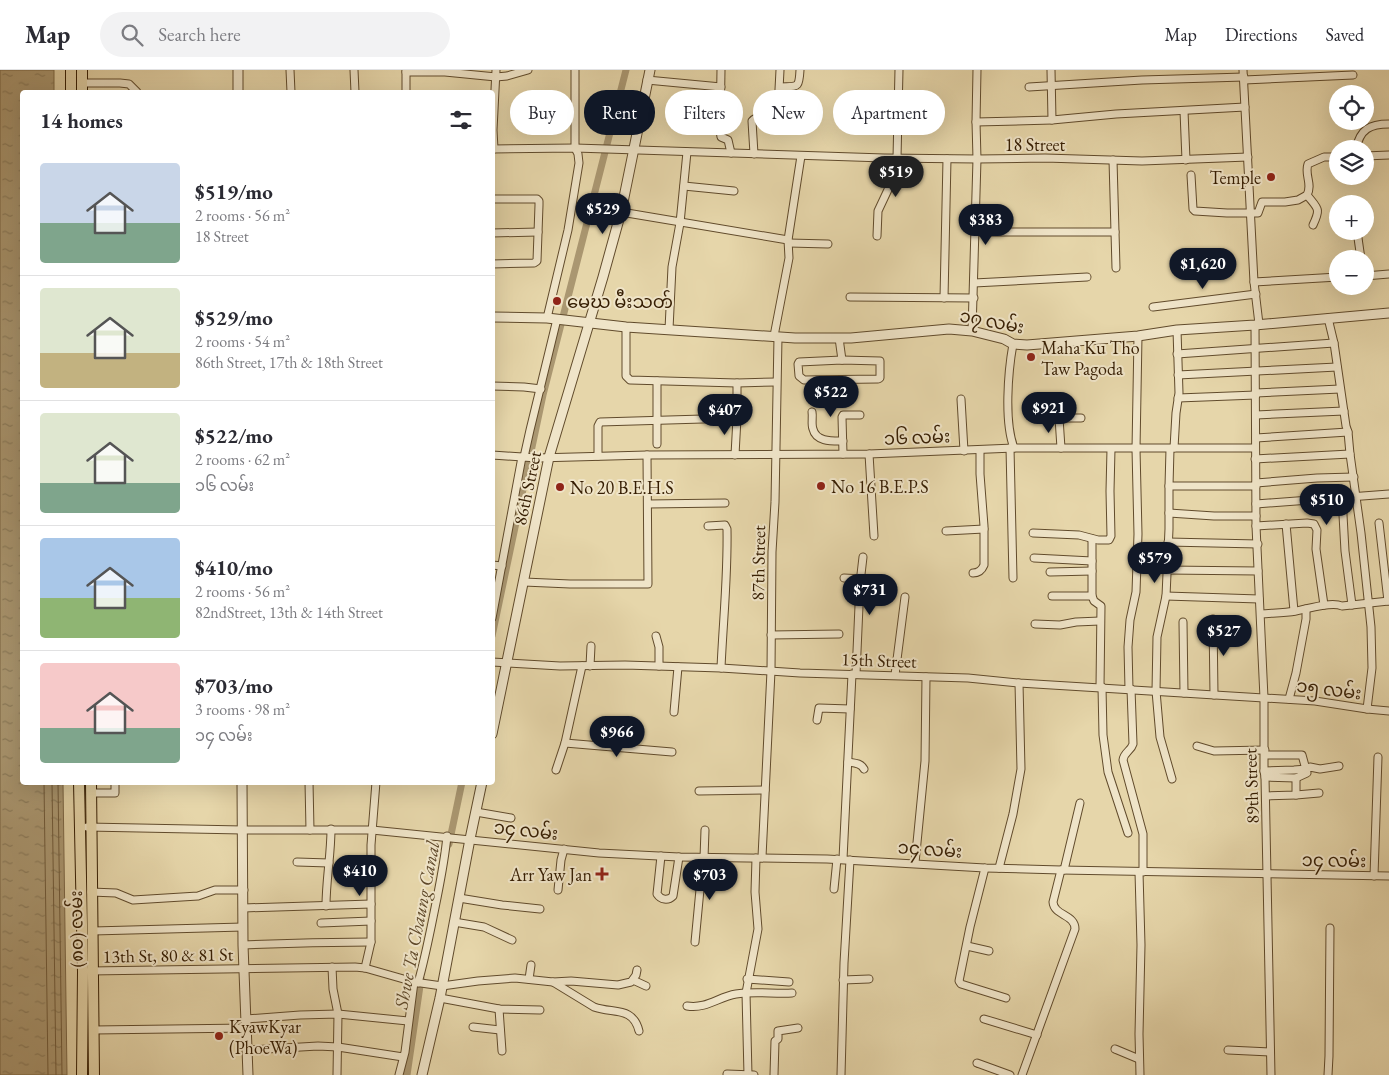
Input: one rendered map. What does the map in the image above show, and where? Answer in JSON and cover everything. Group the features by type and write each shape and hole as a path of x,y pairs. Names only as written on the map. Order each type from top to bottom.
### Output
{"main road":[{"path":"71,70 71,90"},
{"path":"82,70 82,88"},
{"name":"(၈၀) လမ်း","path":"79,785 82,1075"},
{"name":"(၈၀) လမ်း","path":"91,788 94,1075"}],"street":[{"path":"238,70 238,90"},
{"path":"290,70 291,90"},
{"path":"354,70 355,90"},
{"path":"406,90 406,71 496,73 507,76 528,70"},
{"path":"547,318 573,202 579,158 575,148 575,70"},
{"path":"632,151 650,70"},
{"path":"721,70 720,132 721,137 728,140 731,153"},
{"path":"754,154 752,121 761,115 774,114 778,109 780,70"},
{"path":"780,87 798,84 800,81 800,70"},
{"path":"877,236 878,211 893,179 897,158 899,70"},
{"path":"972,331 977,159 976,70"},
{"path":"1051,70 1052,120"},
{"path":"495,92 496,73"},
{"path":"1029,87 1244,76 1353,75"},
{"name":"89th Street","path":"1244,76 1257,325 1255,349 1256,526 1264,698 1271,1075"},
{"path":"647,80 721,87"},
{"path":"82,88 120,83 130,84 135,90"},
{"path":"976,122 1052,120 1116,114 1246,107"},
{"path":"1184,111 1186,160"},
{"path":"1359,140 1365,130 1371,126 1389,124"},
{"name":"18 Street","path":"495,149 575,148 947,159 1186,160 1248,158"},
{"name":"86th Street","path":"495,721 549,457 608,262 621,212 632,151"},
{"path":"669,329 672,268 680,223 687,152"},
{"path":"1374,156 1389,155"},
{"name":"87th Street","path":"748,1075 746,993 747,979 758,929 755,892 765,790 771,671 776,336 789,258 789,242 801,156"},
{"path":"1191,174 1193,209 1195,211 1251,214 1259,212 1261,204 1265,201 1269,203 1298,200 1307,194 1310,187 1306,170 1308,164 1329,158"},
{"path":"944,298 947,159"},
{"path":"1113,160 1116,268"},
{"path":"684,186 734,191"},
{"path":"1307,194 1318,209 1313,225"},
{"path":"495,199 536,199 539,201 536,262 495,264"},
{"path":"621,212 789,242 828,244"},
{"path":"495,232 538,232"},
{"path":"975,232 1115,232"},
{"path":"1374,275 1389,274"},
{"path":"974,283 1087,277"},
{"path":"1254,282 1329,278"},
{"path":"1153,307 1256,294"},
{"path":"850,297 974,298"},
{"name":"၁၇ လမ်း","path":"495,317 547,318 626,327 795,338 839,338 949,329 972,331 1004,339 1012,344 1027,345 1138,336 1177,330 1389,313"},
{"path":"1328,318 1334,343 1348,432 1369,603 1372,668 1367,709"},
{"path":"495,602 530,430 557,319"},
{"path":"626,327 626,376 630,380 737,383 776,382"},
{"path":"1172,779 1160,737 1156,691 1157,638 1166,596 1169,486 1178,398 1177,330"},
{"path":"1138,336 1136,449 1138,534 1136,592 1130,620 1129,638 1133,744 1124,755 1123,760 1143,834 1141,872 1140,1075"},
{"path":"839,338 842,360"},
{"path":"1177,354 1334,343"},
{"path":"1012,344 1009,368 1009,416 1012,448 1014,578"},
{"path":"842,360 880,361 880,378 878,380 804,380 799,376 799,362 842,360"},
{"path":"1178,376 1337,367"},
{"path":"657,381 657,444"},
{"path":"735,455 737,383"},
{"path":"495,386 524,387 540,390"},
{"path":"1178,398 1340,389"},
{"path":"961,399 964,450"},
{"path":"1256,415 1344,411"},
{"path":"812,412 813,429 817,436 830,441 842,441"},
{"path":"843,454 841,422 843,415 860,415"},
{"path":"598,456 598,426 600,422 737,418"},
{"path":"1035,418 1081,418"},
{"path":"1059,418 1061,448"},
{"path":"1256,438 1348,432"},
{"name":"၁၆ လမ်း","path":"495,455 537,458 647,455 869,454 1012,448 1255,448"},
{"path":"1033,533 1079,535 1106,541 1111,538 1111,449"},
{"path":"973,573 978,573 984,564 980,450"},
{"path":"869,454 874,536"},
{"path":"1256,459 1350,454"},
{"path":"524,582 648,584 647,455"},
{"path":"1169,486 1256,484 1317,478 1354,477"},
{"path":"1256,504 1389,494"},
{"path":"1342,497 1345,551 1352,606"},
{"path":"648,504 725,503"},
{"path":"1169,513 1256,516"},
{"path":"1256,526 1312,523 1316,527 1318,569 1324,605"},
{"path":"1261,614 1294,611 1324,605 1352,606 1388,601 1379,523"},
{"path":"1286,524 1294,611"},
{"path":"708,526 725,525 727,529 721,668"},
{"path":"946,531 984,529"},
{"path":"1092,539 1092,596 1094,602 1101,606 1103,736 1108,772 1128,833"},
{"path":"1168,542 1258,544"},
{"path":"841,1075 843,859 850,709 863,557"},
{"path":"1034,558 1092,561"},
{"path":"495,565 502,566"},
{"path":"1167,570 1258,571"},
{"path":"1050,572 1092,571"},
{"path":"844,578 873,583"},
{"path":"1052,596 1092,596"},
{"path":"1166,596 1259,599"},
{"path":"894,675 905,598"},
{"path":"1289,699 1296,673 1306,619 1306,609"},
{"path":"1212,619 1214,695"},
{"path":"1035,624 1060,625 1100,621"},
{"path":"1183,622 1184,693"},
{"path":"771,635 839,634"},
{"path":"656,636 659,646 659,666"},
{"path":"556,770 591,646"},
{"name":"15th Street","path":"495,662 508,664 721,668 968,678 1019,683 1264,698"},
{"path":"674,712 678,667"},
{"path":"915,863 925,761 926,677"},
{"path":"999,868 1013,814 1021,769 1019,683"},
{"name":"၁၅ လမ်း","path":"1264,698 1315,701 1389,711"},
{"path":"817,720 819,708 850,709"},
{"path":"565,743 672,752"},
{"path":"1197,746 1214,752 1265,752 1302,756 1307,773 1296,778 1265,774"},
{"path":"1374,876 1378,757"},
{"path":"848,762 859,764 864,769"},
{"path":"1265,774 1310,767 1320,769 1339,766"},
{"path":"1296,778 1296,795"},
{"path":"91,788 115,792 116,785"},
{"path":"242,785 244,830 243,945 248,1075"},
{"path":"309,785 310,830"},
{"path":"365,968 371,942 372,830 376,785"},
{"path":"422,1075 440,998 481,785"},
{"path":"698,791 765,790"},
{"path":"1266,796 1318,793"},
{"path":"1022,1075 1075,929 1075,924 1071,919 1056,909 1053,902 1080,803"},
{"path":"476,812 510,818"},
{"name":"၁၄ လမ်း","path":"80,827 372,830 447,836 564,850 679,857 843,859 985,868 1389,876"},
{"path":"326,906 331,829"},
{"path":"695,942 705,830"},
{"path":"400,1075 416,982 424,960 432,927 447,836"},
{"path":"558,890 564,850"},
{"path":"661,856 657,894 665,899 673,896 679,857"},
{"path":"834,889 843,859"},
{"path":"297,862 328,863"},
{"path":"985,868 960,981 961,984 1006,998"},
{"path":"91,892 116,893 128,899 141,900 198,896 215,890 244,890"},
{"path":"459,898 540,909"},
{"path":"244,908 370,904"},
{"path":"320,923 371,920"},
{"path":"454,922 484,927 512,940"},
{"path":"93,931 243,927"},
{"path":"1328,1075 1330,928"},
{"path":"243,945 294,942 371,942"},
{"path":"967,946 989,951"},
{"path":"529,980 531,965"},
{"path":"332,967 338,1014 337,1075"},
{"name":"13th St, 80 & 81 St","path":"82,972 244,968 365,968 416,982 442,986 503,979 618,985 626,984 633,980"},
{"path":"637,970 633,980 646,986"},
{"path":"747,979 789,982"},
{"path":"843,980 869,979"},
{"path":"553,982 594,1007 620,1012 633,1017 639,1031"},
{"path":"687,1006 697,1008 726,997 746,993 792,993"},
{"path":"440,998 499,1009 540,1010"},
{"path":"499,1009 502,1052"},
{"path":"94,1030 246,1023 300,1015 338,1014 408,1021"},
{"path":"984,1018 1037,1035"},
{"path":"473,1027 500,1030"},
{"path":"774,1075 775,1041 778,1039 778,1031 798,1028"},
{"path":"248,1050 318,1046 338,1047 403,1057"},
{"path":"1115,1049 1139,1059"},
{"path":"1228,1050 1270,1052"},
{"path":"976,1063 1010,1075"},
{"path":"727,1074 754,1075"}],"water":[{"path":"0,70 54,70 54,90 20,90 20,785 63,785 67,1075 0,1075"}],"waterway":[{"name":"Shwe Ta Chaung Canal","path":"495,622 543,395 626,70"},
{"name":"Shwe Ta Chaung Canal","path":"449,844 461,785"},
{"name":"Shwe Ta Chaung Canal","path":"407,1075 421,979"}],"place":[{"name":"Temple","path":"1271,177"},
{"name":"မေဃ မီးသတ်","path":"557,301"},
{"name":"Maha Ku Tho Taw Pagoda","path":"1031,357"},
{"name":"No 16 B.E.P.S","path":"821,486"},
{"name":"No 20 B.E.H.S","path":"560,487"},
{"name":"Arr Yaw Jan","path":"602,874"},
{"name":"KyawKyar (PhoeWa)","path":"219,1036"}]}
